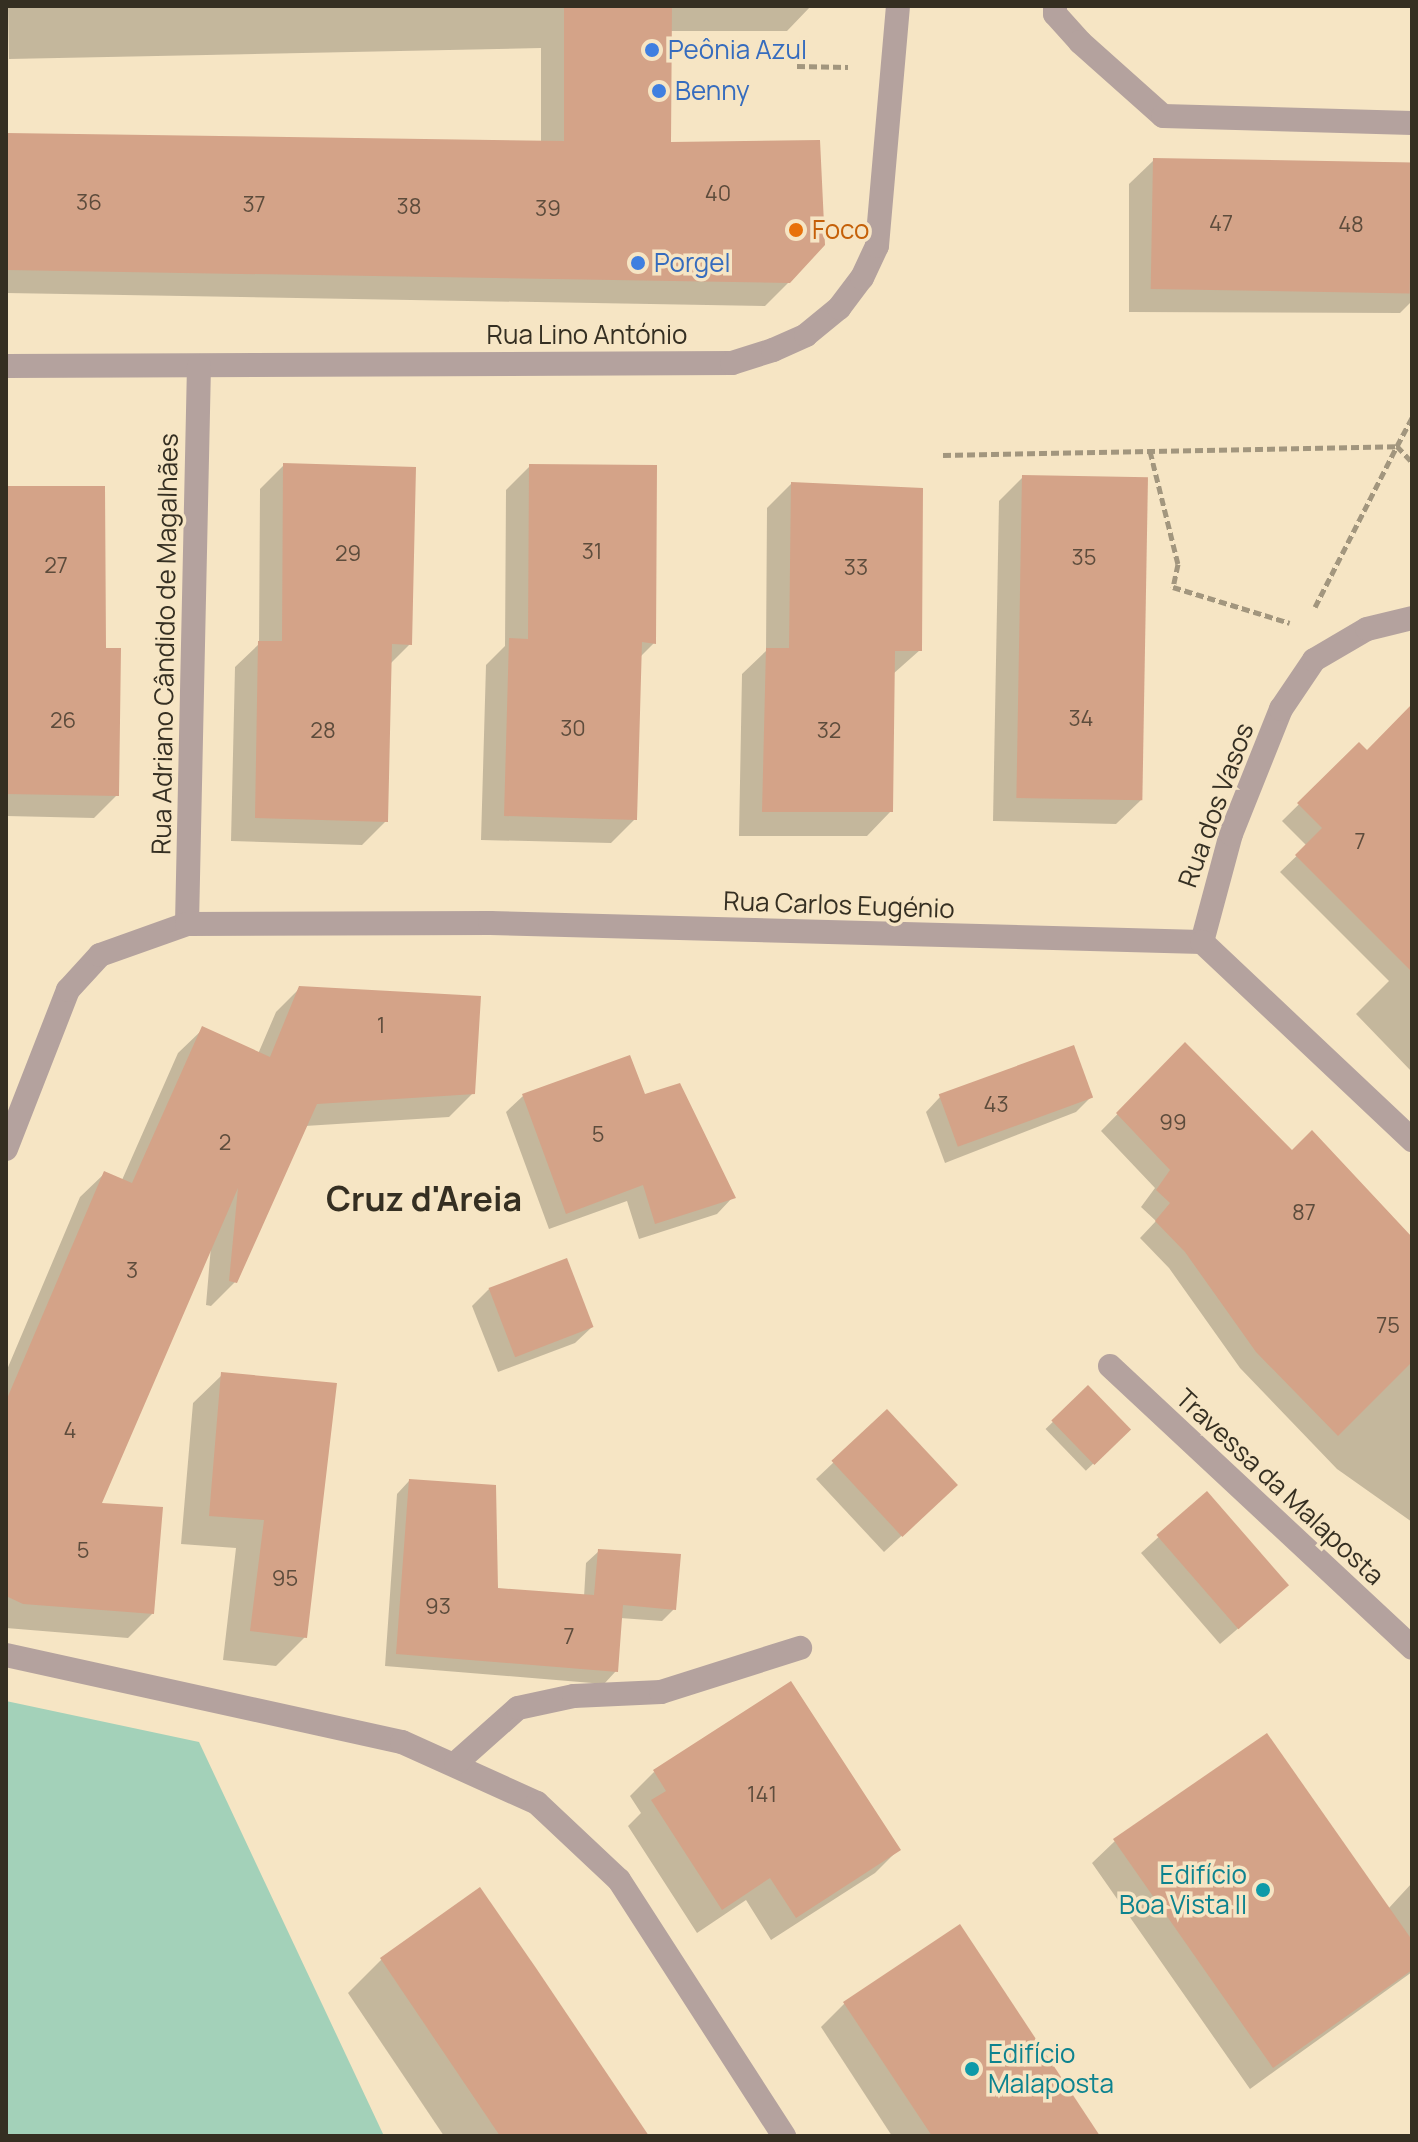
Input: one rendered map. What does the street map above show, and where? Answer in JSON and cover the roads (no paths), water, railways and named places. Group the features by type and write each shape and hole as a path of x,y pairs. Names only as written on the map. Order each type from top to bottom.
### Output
{"street":[{"name":"Rua Lino António","path":"6,366 732,363 806,335 839,308 862,278 877,246 898,6"},
{"path":"1055,6 1055,14 1080,42 1163,116 1412,123"},
{"name":"Rua Adriano Cândido de Magalhães","path":"187,924 199,366"},
{"name":"Rua dos Vasos","path":"1202,942 1231,834 1281,709 1314,660 1367,629 1412,618"},
{"name":"Rua Carlos Eugénio","path":"6,1149 68,990 100,955 187,924 490,923 1202,942"},
{"path":"1202,942 1412,1140"},
{"name":"Travessa da Malaposta","path":"1110,1366 1412,1648"},
{"path":"456,1763 518,1708 574,1696 661,1692 800,1648"},
{"path":"6,1655 387,1739 456,1763 537,1803 619,1880 784,2136"}],"place":[{"name":"Peônia Azul","path":"652,50"},
{"name":"Benny","path":"659,91"},
{"name":"Foco","path":"796,230"},
{"name":"Porgel","path":"638,263"},
{"name":"Edifício Boa Vista II","path":"1263,1890"},
{"name":"Edifício Malaposta","path":"972,2069"}],"district":[{"name":"Cruz d'Areia","path":"424,1199"}]}
